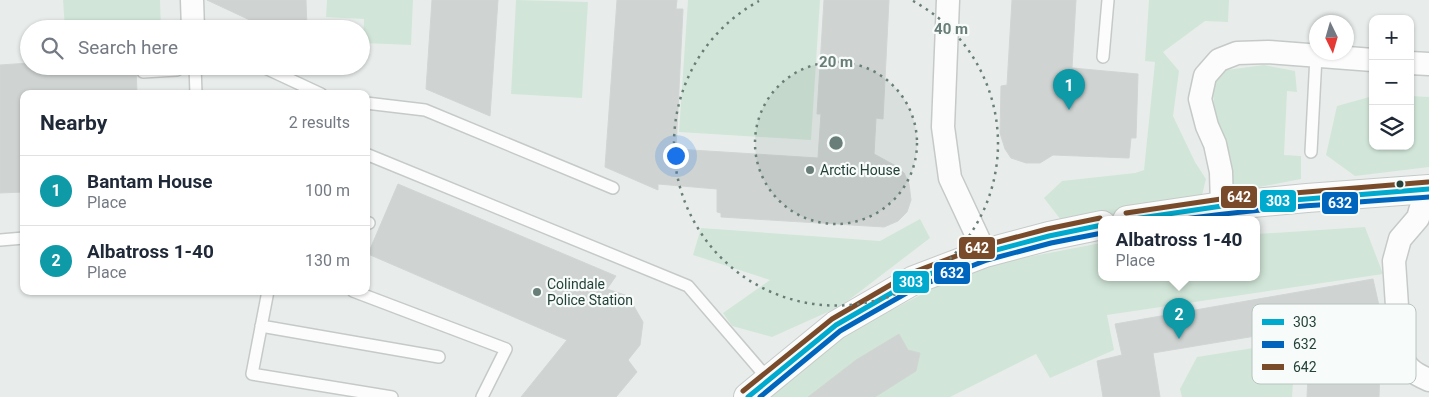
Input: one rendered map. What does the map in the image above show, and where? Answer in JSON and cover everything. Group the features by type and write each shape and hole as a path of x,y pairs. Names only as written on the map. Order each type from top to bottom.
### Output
{"street":[{"path":"192,0 193,20"},
{"path":"948,0 942,127 950,178 985,254"},
{"path":"1222,206 1221,172 1215,144 1207,126 1200,99 1206,76 1219,60 1237,53 1268,52 1309,55"},
{"path":"1354,59 1369,60"},
{"path":"1414,63 1429,64"},
{"path":"1154,216 1222,206 1427,189 1418,218 1400,239 1394,261 1397,304"},
{"path":"748,397 836,325 914,280 985,254 1050,236 1098,226"},
{"path":"1416,374 1429,380"}],"lane":[{"path":"1103,57 1108,0"},
{"path":"1311,152 1316,60"},
{"path":"195,75 196,90"},
{"path":"280,75 312,90"},
{"path":"370,103 425,110 613,188"},
{"path":"370,156 688,286 768,380"},
{"path":"0,240 20,238"},
{"path":"267,295 252,374 392,397"},
{"path":"364,295 506,349 482,397"},
{"path":"261,326 439,357"}],"green space":[{"path":"63,0 160,0 161,20 64,20"},
{"path":"327,0 413,0 411,45 370,43 370,20 326,17"},
{"path":"516,0 588,2 582,98 511,94"},
{"path":"688,0 820,0 811,140 679,132"},
{"path":"1149,0 1229,0 1228,22 1205,21 1163,52 1179,71 1173,116 1195,162 1206,179 1202,195 1110,215 1061,220 1044,198 1062,181 1135,173 1144,170 1155,62 1145,61"},
{"path":"1264,65 1295,71 1297,92 1287,91 1284,155 1301,156 1301,179 1233,192 1231,159 1215,112 1212,86 1219,71"},
{"path":"1414,96 1429,97 1429,167 1355,176 1326,155 1337,106 1369,97 1369,150 1414,150"},
{"path":"920,219 930,238 841,306 772,337 732,326 723,313 770,280 693,255 701,228 880,241"},
{"path":"1365,227 1383,274 1107,315 1114,350 1050,378 1036,354 950,397 768,397 841,336 940,285 997,263 1098,244 1098,281 1260,281 1260,234"},
{"path":"1252,348 1252,384 1293,384 1292,397 1182,397 1180,389 1197,357"}],"building":[{"path":"207,0 306,0 307,20 250,20"},
{"path":"432,0 498,0 490,116 426,89"},
{"path":"617,0 677,0 676,9 683,9 676,149 818,158 821,114 817,114 824,0 889,0 883,119 876,118 874,154 896,166 904,173 909,184 911,200 907,212 898,221 884,227 721,217 721,213 717,212 717,189 658,184 658,190 605,167"},
{"path":"1012,0 1076,0 1072,68 1138,74 1136,138 1131,138 1129,158 1053,155 1040,163 1026,163 1011,158 1005,149 1000,133 1001,86 1007,85"},
{"path":"20,64 20,75 136,75 137,90 20,90 20,192 0,193 0,65"},
{"name":"Colindale Police Station","path":"398,184 616,276 607,289 628,296 643,322 640,345 628,360 637,372 616,397 521,397 567,340 370,255 370,249"},
{"path":"1373,279 1379,304 1252,304 1252,337 1153,353 1160,397 1103,397 1097,361 1122,355 1115,324"},
{"path":"899,334 908,350 920,353 916,371 875,397 808,397 856,360"},
{"path":"1308,384 1380,384 1379,397 1307,397"}],"transit line":[{"name":"642","path":"1126,213 1221,199 1428,182"},
{"name":"303","path":"1154,216 1222,206 1429,189"},
{"name":"632","path":"1208,216 1271,209 1429,197"},
{"name":"642","path":"743,391 832,319 911,273 983,246 1047,229 1098,218"},
{"name":"303","path":"748,397 836,325 914,280 985,253 1049,236 1098,226"},
{"name":"632","path":"760,397 840,331 917,287 987,260 1051,243 1098,234"}],"place":[{"name":"Bantam House","path":"1069,110"},
{"name":"Arctic House","path":"810,170"},
{"name":"Colindale Police Station","path":"537,292"},
{"name":"Albatross 1-40","path":"1179,339"}]}
